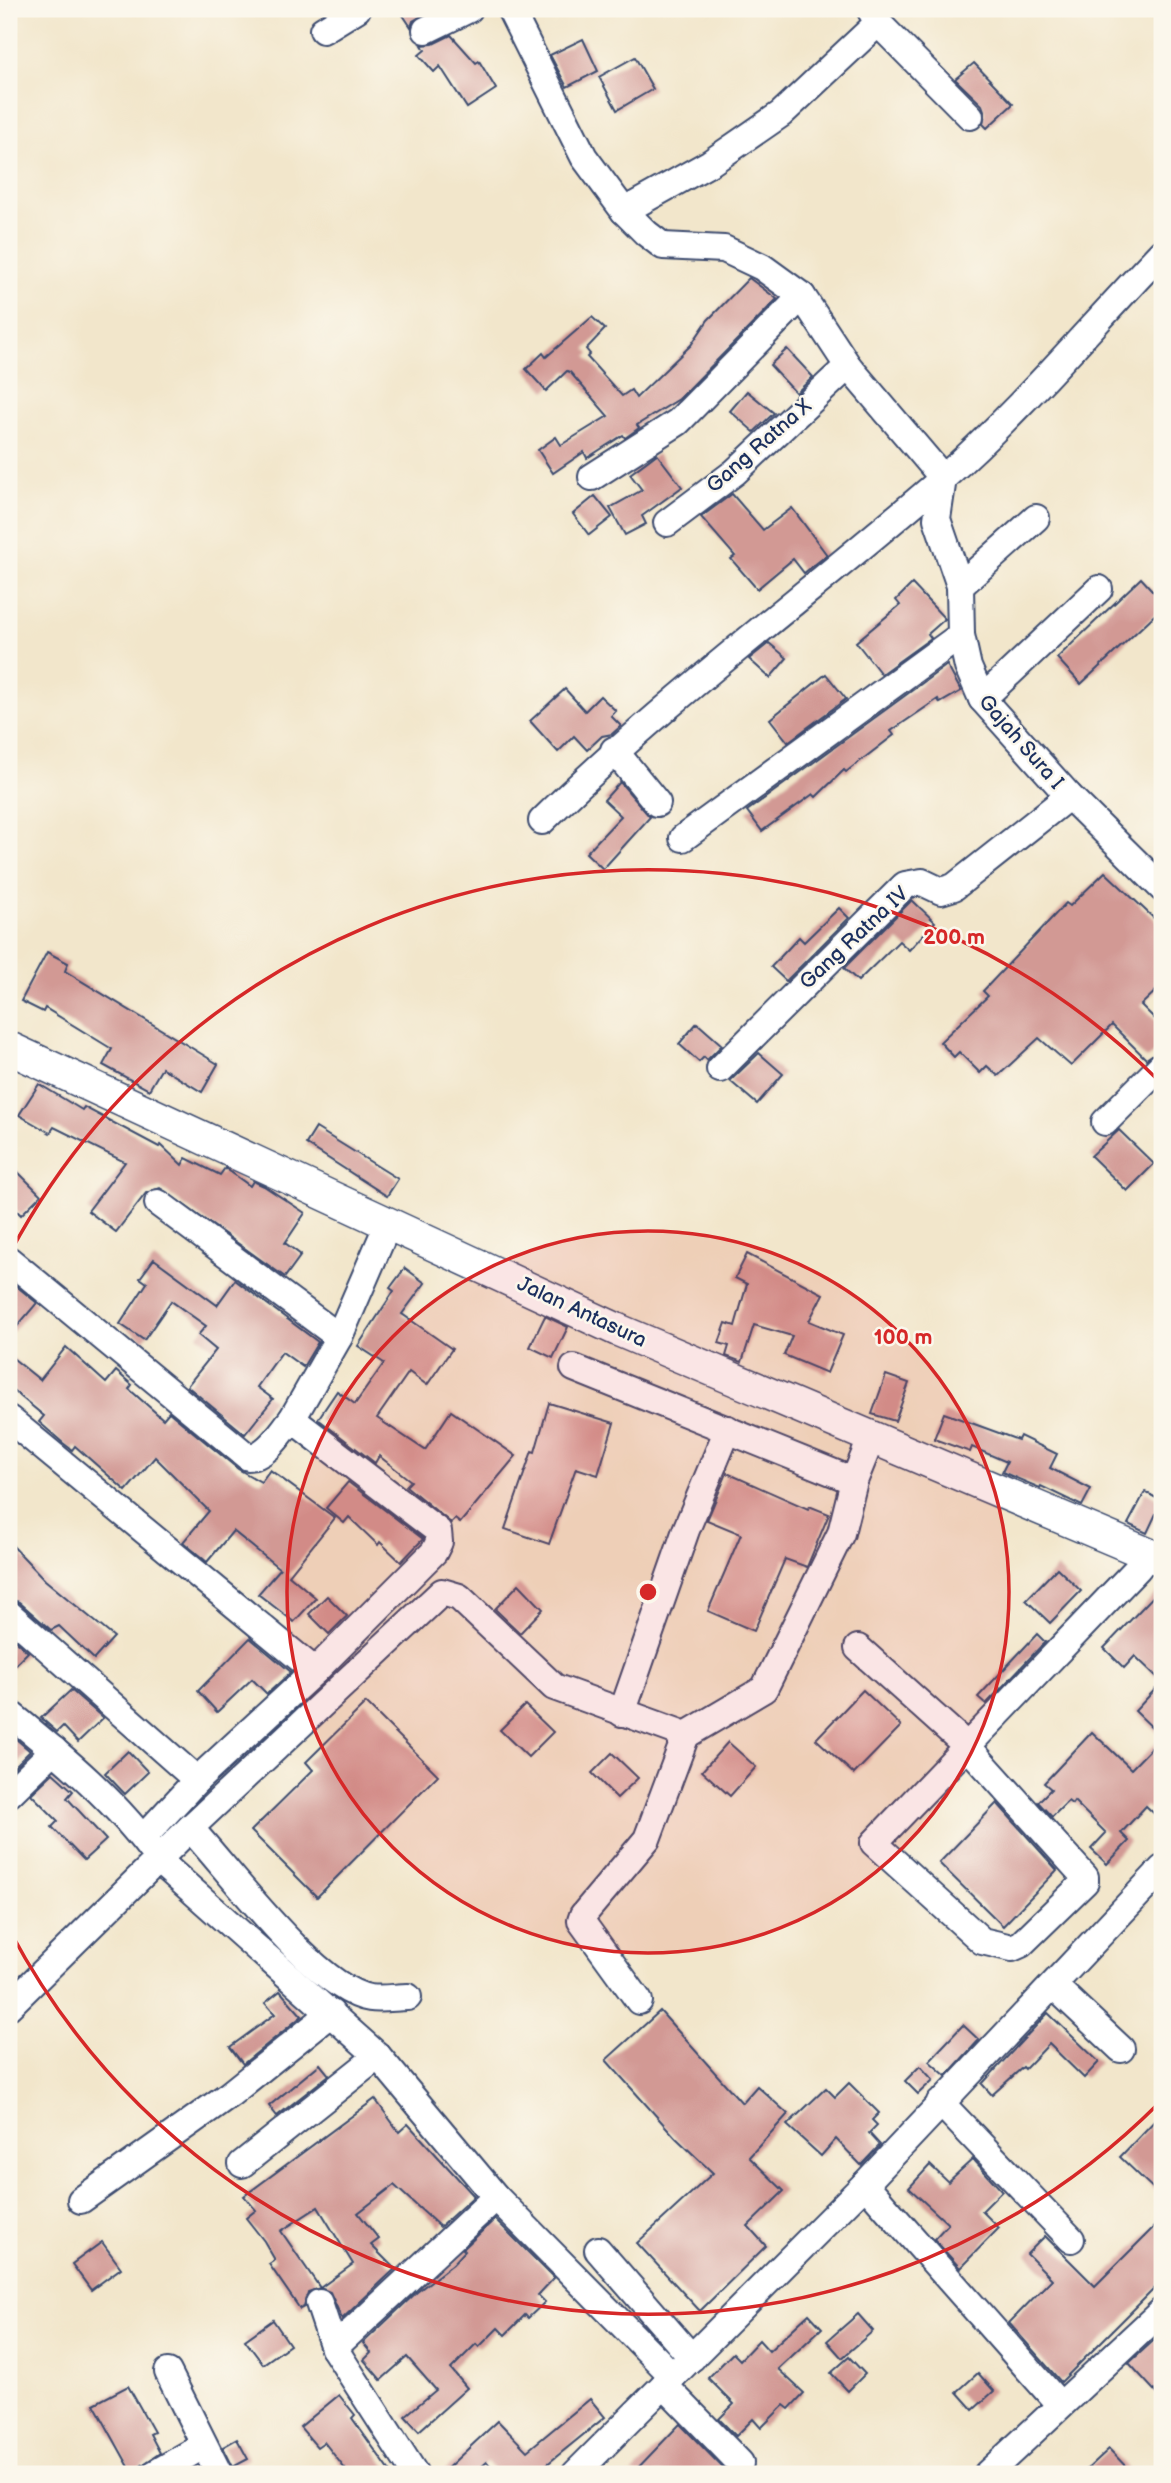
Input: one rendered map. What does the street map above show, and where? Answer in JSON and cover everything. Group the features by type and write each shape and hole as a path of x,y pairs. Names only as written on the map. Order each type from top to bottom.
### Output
{"main road":[{"name":"Jalan Antasura","path":"9,1048 388,1224 484,1265 618,1330 1156,1557"}],"street":[{"path":"323,30 357,9"},
{"path":"426,30 469,9"},
{"path":"510,9 584,157 624,211 663,246 724,249 762,267 802,296 848,366 943,478"},
{"path":"624,211 709,163 781,114 874,16 970,116"},
{"path":"542,821 614,750 943,478 1046,375 1162,252"},
{"path":"592,477 678,422 802,296"},
{"name":"Gang Ratna X","path":"667,523 735,472 848,366"},
{"name":"Gajah Sura I","path":"943,478 937,519 960,586 961,635 972,680 982,699 1069,796 1162,888"},
{"path":"960,586 1035,518"},
{"path":"982,699 1099,589"},
{"path":"683,838 961,635"},
{"path":"614,750 657,803"},
{"name":"Gang Ratna IV","path":"720,1069 905,885 922,882 946,891 1069,796"},
{"path":"1105,1122 1162,1065"},
{"path":"158,1203 339,1337"},
{"path":"9,1259 248,1457 254,1458 267,1449 292,1419 339,1337 388,1224"},
{"path":"574,1368 854,1481"},
{"path":"9,1419 315,1671"},
{"path":"143,1838 197,1780 315,1671 434,1552 439,1542 438,1531 292,1419"},
{"path":"622,1713 686,1530 728,1429"},
{"path":"639,2001 582,1921 583,1914 647,1839 686,1735 764,1689 841,1533 854,1481 871,1439"},
{"path":"858,1648 967,1746 1086,1880 1021,1944 1012,1948 982,1941 874,1843 967,1746 1156,1557"},
{"path":"9,2006 190,1828 442,1592 458,1597 554,1687 686,1735"},
{"path":"9,1614 197,1780"},
{"path":"9,1713 54,1750 143,1838 159,1861 378,2056 496,2197 676,2373"},
{"path":"9,1794 54,1750"},
{"path":"190,1828 282,1931 332,1981 370,1998 408,1997"},
{"path":"575,2474 865,2184 1162,1869"},
{"path":"1054,1986 1121,2049"},
{"path":"81,2200 230,2094 331,2013"},
{"path":"242,2164 378,2056"},
{"path":"940,2102 1071,2239"},
{"path":"865,2184 1060,2405"},
{"path":"334,2348 496,2197"},
{"path":"598,2250 676,2373 740,2463"},
{"path":"319,2303 334,2348 415,2474"},
{"path":"987,2474 1162,2311"},
{"path":"168,2372 202,2446 219,2474"},
{"path":"154,2474 202,2446"}],"building":[{"path":"399,9 430,11 413,21 411,27"},
{"path":"451,35 476,63 479,61 496,89 467,108 440,66 434,72 419,55 425,50 422,45 433,44"},
{"path":"583,39 598,71 567,87 550,55"},
{"path":"635,57 653,89 617,110 599,77"},
{"path":"974,63 1013,104 987,128 983,124 985,113 982,105 955,79"},
{"path":"749,278 777,299 679,399 637,425 639,428 625,438 623,435 587,458 584,452 553,473 538,450 556,437 561,445 608,416 570,372 567,371 546,391 526,369 543,353 546,357 592,317 605,329 586,349 590,354 587,357 622,396 631,390 636,398 691,345 708,320"},
{"path":"787,349 813,377 796,393 770,365"},
{"path":"747,391 774,413 754,432 730,411"},
{"path":"657,454 682,487 642,516 646,524 625,535 610,508 642,490 630,474"},
{"path":"732,494 763,530 792,508 827,555 804,573 793,559 757,589 731,559 735,556 701,517"},
{"path":"595,496 612,517 589,535 573,514"},
{"path":"1141,578 1162,601 1162,608 1081,684 1057,658"},
{"path":"912,584 945,619 928,634 931,638 881,674 856,642 900,605 896,600"},
{"path":"769,643 787,658 770,678 749,659"},
{"path":"947,665 961,691 940,703 938,699 891,731 894,735 846,772 844,770 816,797 813,794 762,831 747,811"},
{"path":"826,674 846,699 788,742 770,719"},
{"path":"565,689 585,711 600,696 616,711 611,716 621,726 612,734 602,736 587,750 574,736 558,752 530,721"},
{"path":"620,782 650,817 603,869 586,853 621,816 604,800"},
{"path":"1105,872 1162,926 1162,985 1141,1005 1162,1026 1162,1048 1146,1059 1112,1025 1071,1066 1039,1038 998,1076 987,1066 980,1073 959,1052 954,1057 940,1042 988,996 983,991 1066,903 1070,906"},
{"path":"912,900 935,922 909,950 899,941 858,981 844,968"},
{"path":"839,908 849,918 786,981 771,967 799,937 804,942"},
{"path":"47,952 68,963 65,971 218,1064 202,1092 162,1068 149,1090 103,1065 112,1049 45,1008 43,1012 21,1001"},
{"path":"697,1023 722,1045 707,1060 704,1057 699,1062 679,1044"},
{"path":"759,1053 783,1074 757,1104 730,1081"},
{"path":"39,1084 82,1110 84,1107 159,1147 161,1145 182,1165 186,1158 220,1175 225,1168 250,1186 253,1181 264,1186 305,1213 285,1243 301,1255 285,1277 160,1188 146,1193 116,1232 88,1211 125,1162 54,1127 50,1133 19,1115"},
{"path":"316,1128 398,1179 387,1196 306,1144"},
{"path":"1119,1130 1154,1164 1127,1191 1091,1156"},
{"path":"9,1163 41,1195 21,1215 9,1203"},
{"path":"747,1254 823,1294 809,1321 843,1335 827,1373 784,1355 792,1336 754,1325 742,1362 726,1356 729,1346 719,1343 726,1323 735,1326 747,1284 735,1278"},
{"path":"154,1259 217,1305 235,1280 318,1342 303,1367 282,1352 257,1387 273,1399 245,1434 187,1386 216,1350 198,1335 206,1326 171,1301 144,1340 120,1324 147,1283 140,1278"},
{"path":"405,1268 425,1283 402,1314 452,1349 427,1385 409,1372 377,1418 425,1450 451,1411 516,1456 460,1523 455,1519 451,1523 406,1486 411,1481 379,1456 375,1463 318,1419 337,1391 355,1404 384,1363 358,1346 394,1291 390,1288"},
{"path":"9,1280 37,1303 9,1336"},
{"path":"545,1316 568,1327 553,1358 530,1347"},
{"path":"66,1347 106,1383 116,1371 132,1385 129,1389 163,1419 169,1412 238,1469 261,1482 270,1470 335,1518 289,1575 316,1598 294,1622 258,1594 280,1569 233,1531 207,1562 183,1542 209,1511 155,1457 126,1491 75,1446 72,1450 39,1422 44,1416 9,1387 9,1355 40,1380"},
{"path":"886,1375 909,1383 895,1421 872,1414"},
{"path":"549,1403 614,1423 598,1475 576,1468 549,1544 505,1529 532,1451 535,1452"},
{"path":"944,1413 1018,1440 1020,1436 1057,1454 1050,1468 1091,1489 1082,1506 1041,1486 1040,1488 1002,1472 1007,1462 972,1447 970,1452 934,1439"},
{"path":"727,1473 808,1509 809,1506 829,1514 807,1567 785,1559 754,1631 708,1611 741,1534 707,1520"},
{"path":"348,1482 423,1539 401,1562 380,1542 378,1545 349,1517 344,1523 326,1508"},
{"path":"1145,1492 1162,1501 1147,1533 1128,1524"},
{"path":"9,1542 45,1580 114,1637 94,1659 59,1626 51,1630 19,1602 9,1599"},
{"path":"1057,1568 1081,1591 1050,1623 1026,1600"},
{"path":"519,1584 543,1609 520,1633 495,1609"},
{"path":"1162,1587 1162,1682 1135,1656 1124,1668 1104,1648"},
{"path":"327,1596 347,1616 329,1634 309,1614"},
{"path":"1037,1634 1045,1642 986,1704 978,1697"},
{"path":"9,1635 28,1652 9,1671"},
{"path":"250,1638 291,1672 267,1694 252,1679 217,1712 198,1691"},
{"path":"1162,1682 1162,1737 1135,1711"},
{"path":"71,1690 103,1718 78,1742 63,1726 57,1732 41,1718"},
{"path":"863,1690 901,1726 854,1774 816,1739"},
{"path":"366,1703 438,1775 317,1897 251,1831 313,1770 306,1762"},
{"path":"525,1705 553,1732 528,1757 500,1730"},
{"path":"1092,1732 1131,1769 1162,1737 1162,1821 1146,1806 1121,1833 1129,1841 1107,1864 1091,1849 1106,1833 1074,1801 1072,1804 1068,1801 1052,1817 1038,1802 1051,1789 1044,1783"},
{"path":"9,1733 30,1751 9,1772"},
{"path":"728,1742 756,1767 730,1796 702,1771"},
{"path":"128,1751 148,1772 125,1794 105,1773"},
{"path":"612,1753 638,1778 617,1798 592,1773"},
{"path":"53,1773 73,1791 67,1798 106,1840 84,1860 52,1827 58,1821 31,1794"},
{"path":"997,1803 1057,1870 1003,1926 939,1863"},
{"path":"280,1991 302,2016 243,2064 230,2047 275,2014 265,2003"},
{"path":"660,2011 742,2103 757,2086 788,2114 749,2157 784,2191 748,2226 766,2246 700,2311 637,2243 713,2173 676,2138 606,2060"},
{"path":"1048,2013 1099,2062 1084,2078 1049,2044 1025,2069 1023,2067 992,2095 982,2084"},
{"path":"963,2025 979,2040 946,2076 929,2061"},
{"path":"320,2064 329,2075 277,2116 269,2106"},
{"path":"920,2066 933,2080 918,2094 905,2081"},
{"path":"849,2083 879,2113 872,2120 877,2125 869,2133 880,2145 861,2165 836,2139 821,2156 787,2125 826,2088 835,2097"},
{"path":"375,2099 399,2132 408,2124 474,2196 440,2227 394,2185 358,2213 379,2239 371,2245 395,2269 342,2319 330,2292 320,2288 308,2292 304,2307 300,2309 269,2264 275,2260 264,2241 246,2218 256,2210 244,2196","holes":["318,2207 353,2264 320,2288 281,2231"]},
{"path":"1162,2113 1162,2197 1120,2157"},
{"path":"973,2159 1002,2191 982,2211 999,2228 960,2268 934,2239 948,2224 909,2188 930,2165 948,2182"},
{"path":"495,2219 554,2278 538,2295 545,2302 528,2318 525,2315 505,2335 498,2328 479,2347 476,2344 451,2369 467,2388 419,2431 405,2416 436,2390 407,2357 381,2380 364,2360 371,2353 363,2343 417,2292 453,2264 465,2251 463,2249"},
{"path":"1162,2219 1162,2281 1061,2382 1009,2323 1052,2279 1027,2254 1045,2236 1095,2286"},
{"path":"102,2242 121,2268 91,2290 72,2264"},
{"path":"809,2314 822,2328 778,2369 804,2393 789,2409 784,2405 761,2428 753,2419 736,2436 719,2419 734,2404 708,2378 733,2353 740,2360 759,2340 769,2351"},
{"path":"858,2314 873,2331 842,2358 827,2341"},
{"path":"273,2320 290,2345 263,2364 245,2340"},
{"path":"1162,2333 1162,2399 1129,2363"},
{"path":"849,2357 865,2374 848,2391 831,2373"},
{"path":"978,2373 994,2391 973,2410 957,2392"},
{"path":"128,2386 154,2432 150,2434 160,2453 141,2466 138,2474 133,2474 94,2404"},
{"path":"339,2395 355,2415 352,2418 392,2474 349,2474 324,2442 317,2447 300,2427"},
{"path":"590,2399 605,2417 535,2474 497,2474 487,2462 473,2474 441,2474 498,2421 527,2451"},
{"path":"680,2424 729,2474 632,2474"},
{"path":"237,2439 248,2459 233,2467 223,2447"},
{"path":"1109,2449 1133,2474 1082,2474"}]}
